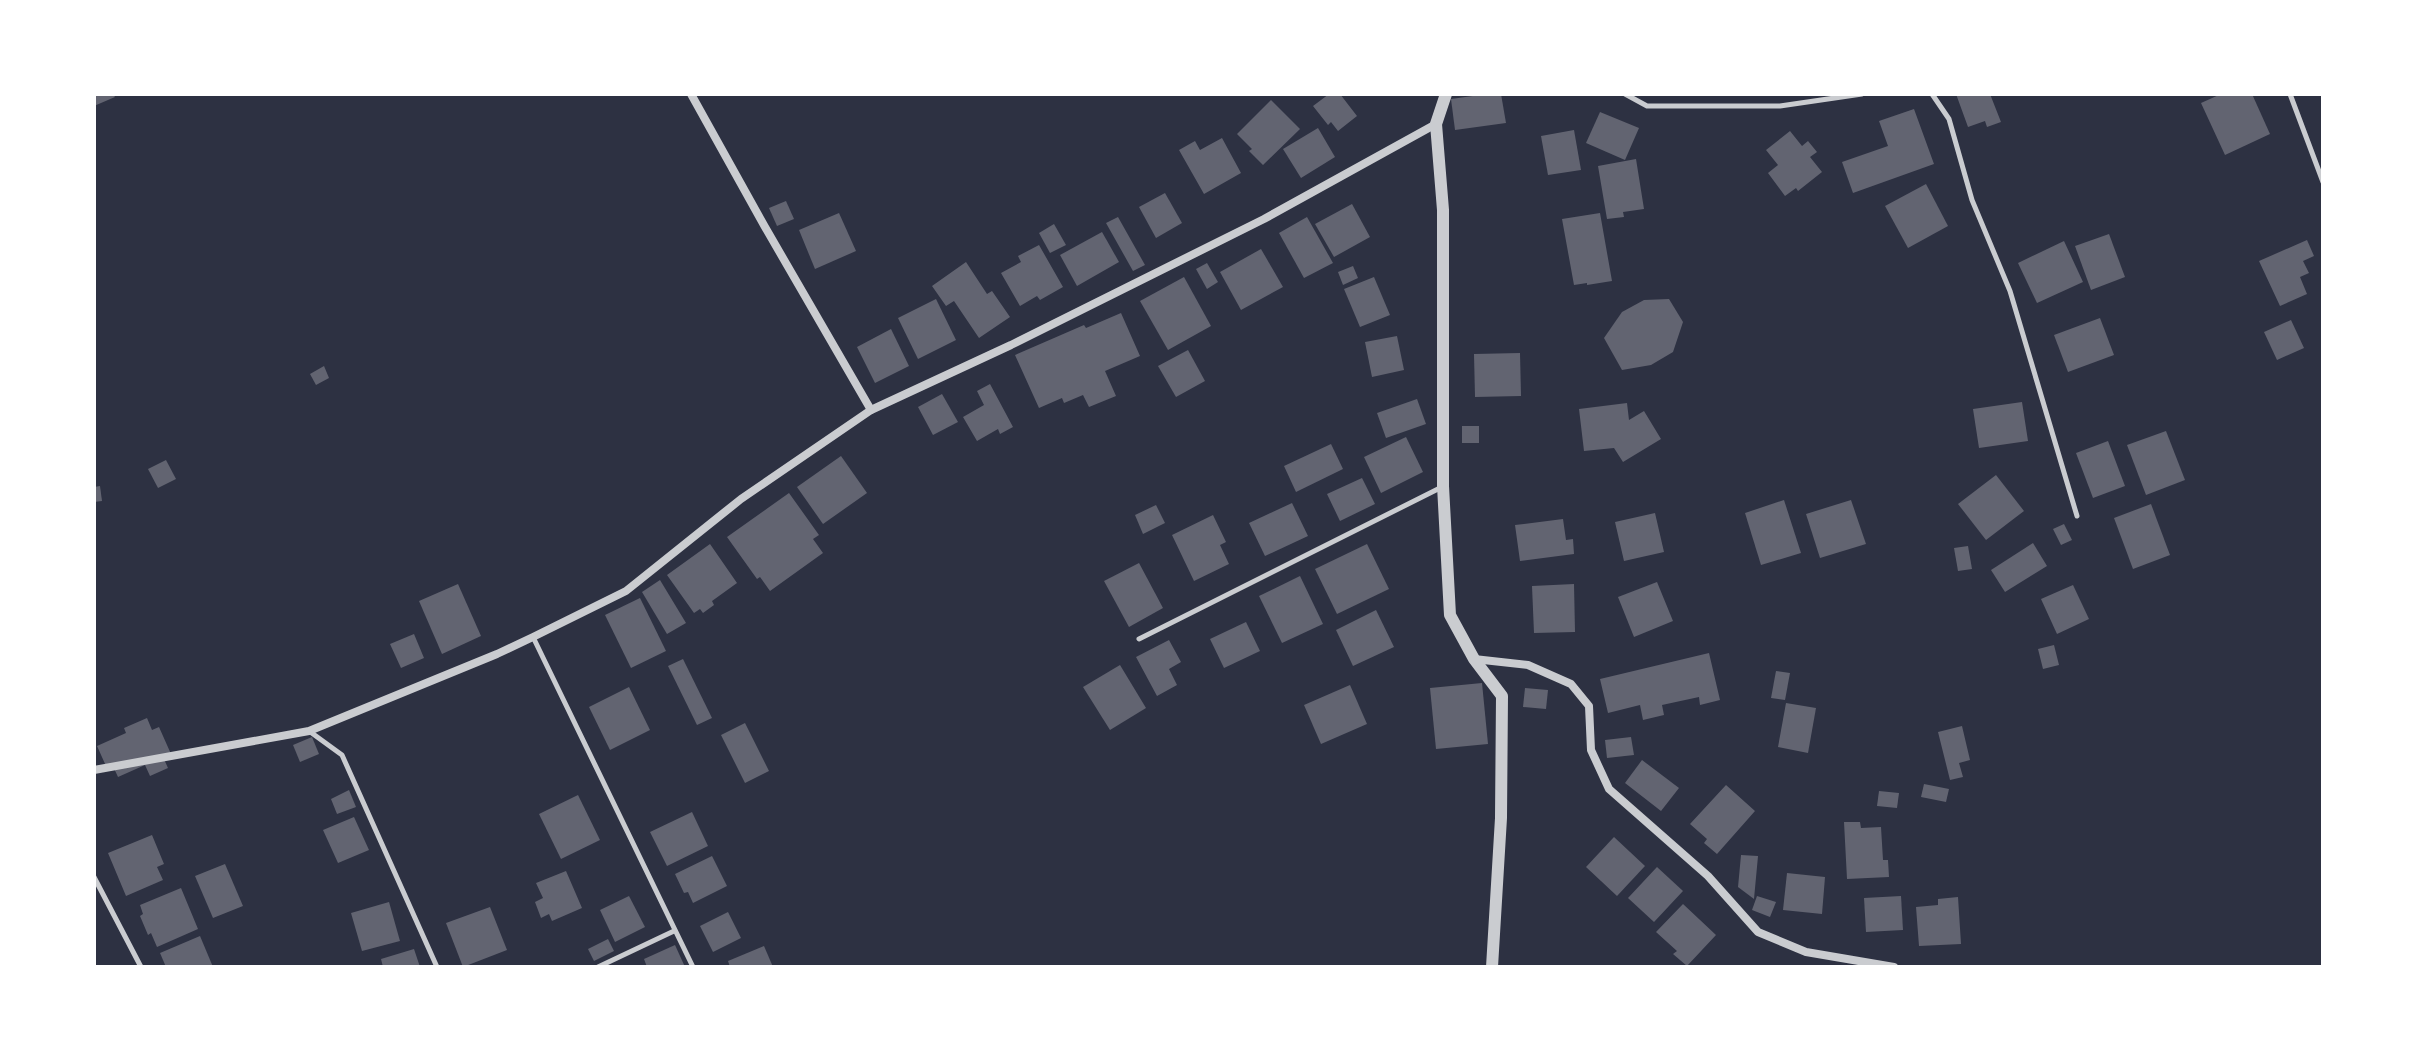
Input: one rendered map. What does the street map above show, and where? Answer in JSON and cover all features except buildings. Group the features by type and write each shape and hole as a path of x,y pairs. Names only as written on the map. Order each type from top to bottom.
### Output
{"street":[{"path":"691,94 871,410"},
{"path":"1446,94 1436,124 1443,210 1443,486 1450,615 1474,659 1502,696 1501,818 1492,967"},
{"path":"94,770 309,731 533,637 626,591 741,499 871,410 1011,345 1264,219 1436,124"},
{"path":"1474,659 1528,665 1571,684 1589,706 1591,750 1609,789 1708,876 1758,932 1806,952 1894,967"}],"lane":[{"path":"1625,94 1647,106 1780,106 1862,94"},
{"path":"1932,94 1949,119 1972,200 2010,291 2077,516"},
{"path":"2290,94 2323,182"},
{"path":"1139,639 1443,486"},
{"path":"533,637 693,967"},
{"path":"309,731 342,755 437,967"},
{"path":"94,877 141,967"},
{"path":"598,967 674,931"}]}
